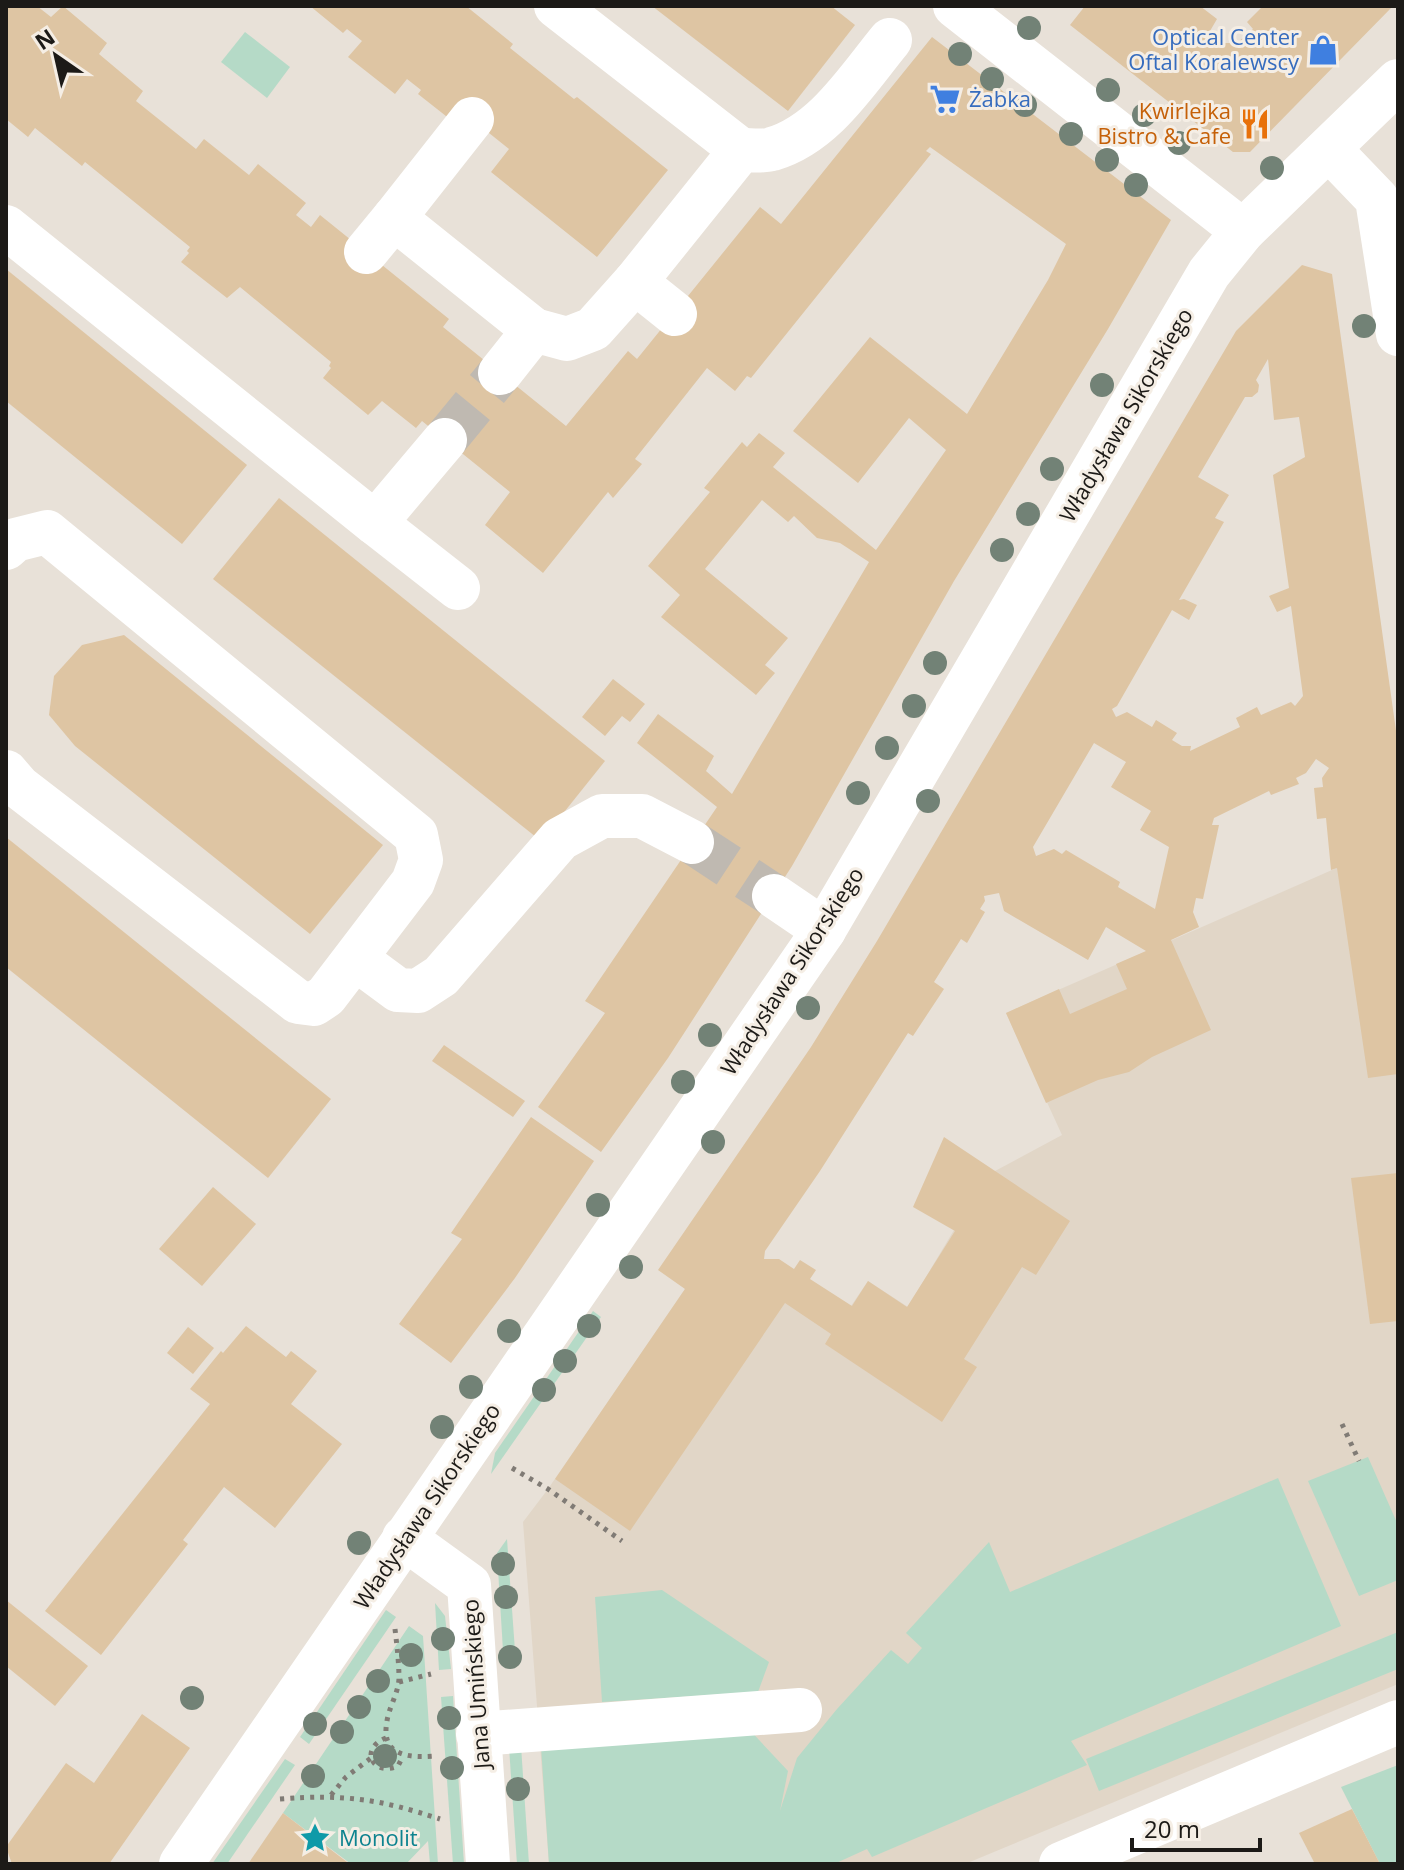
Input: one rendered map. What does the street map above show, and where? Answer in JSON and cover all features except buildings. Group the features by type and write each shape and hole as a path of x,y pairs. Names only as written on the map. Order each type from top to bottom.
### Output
{"street":[{"path":"556,6 741,150 769,150 798,138 824,118 890,40"},
{"path":"955,6 1243,231"},
{"name":"Władysława Sikorskiego","path":"181,1864 824,930 1209,273 1243,231 1398,81"},
{"path":"366,252 472,119"},
{"path":"1329,149 1377,199 1398,334"},
{"path":"394,218 534,330 567,339 593,329 635,282 741,150"},
{"path":"6,227 458,588"},
{"path":"635,282 675,314"},
{"path":"500,373 534,330"},
{"path":"375,523 445,440"},
{"path":"6,548 15,540 47,532 416,835 421,860 413,882 326,996 314,1004 298,1002 10,788"},
{"path":"356,959 398,990 418,991 441,976 560,839 602,816 642,816 692,842"},
{"path":"774,896 824,930"},
{"name":"Jana Umińskiego","path":"404,1538 469,1585 488,1864"},
{"path":"478,1734 800,1710"},
{"path":"1061,1864 1398,1722"}],"path":[{"path":"1342,1424 1359,1461"},
{"path":"512,1468 548,1489 622,1541"},
{"path":"395,1629 399,1682 386,1723 386,1738 393,1749 403,1756 420,1758 437,1755"},
{"path":"399,1682 431,1674"},
{"path":"386,1738 377,1741 371,1748 371,1758 377,1767 388,1771 398,1766 403,1756"},
{"path":"330,1796 346,1777 371,1758"},
{"path":"280,1799 330,1796 405,1806 441,1819"}],"shaded area":[{"path":"1398,841 1398,1684 965,1864 549,1864 523,1522 685,1289 685,1232 832,1334 868,1281 908,1307 954,1230 995,1171 1062,1135 1006,1013"}],"green space":[{"path":"245,32 290,67 267,98 221,62"},
{"path":"593,1311 601,1317 491,1474 495,1453"},
{"path":"1368,1457 1398,1525 1398,1580 1359,1596 1308,1481"},
{"path":"1278,1478 1341,1626 1071,1741 1087,1765 872,1857 867,1849 834,1864 549,1864 541,1747 746,1726 788,1771 780,1811 797,1758 891,1650 908,1664 922,1648 906,1633 989,1542 1010,1592"},
{"path":"507,1539 516,1665 504,1667 497,1553"},
{"path":"662,1590 769,1662 758,1692 602,1702 595,1597"},
{"path":"435,1603 445,1616 451,1669 439,1670"},
{"path":"386,1610 396,1617 309,1744 300,1737"},
{"path":"409,1626 423,1636 438,1864 430,1864 428,1841 406,1864 351,1864 283,1813"},
{"path":"1398,1632 1398,1669 1099,1791 1086,1759"},
{"path":"453,1696 464,1864 453,1864 441,1697"},
{"path":"521,1746 529,1864 517,1864 509,1747"},
{"path":"285,1759 295,1765 227,1864 212,1864"},
{"path":"1398,1765 1398,1864 1380,1864 1341,1787"}],"tunnel":[{"path":"445,440 500,373"},
{"path":"692,842 774,896"}],"place":[{"name":"Optical Center Oftal Koralewscy","path":"1323,50"},
{"name":"Żabka","path":"945,99"},
{"name":"Kwirlejka Bistro & Cafe","path":"1255,124"},
{"name":"Monolit","path":"315,1838"}]}
